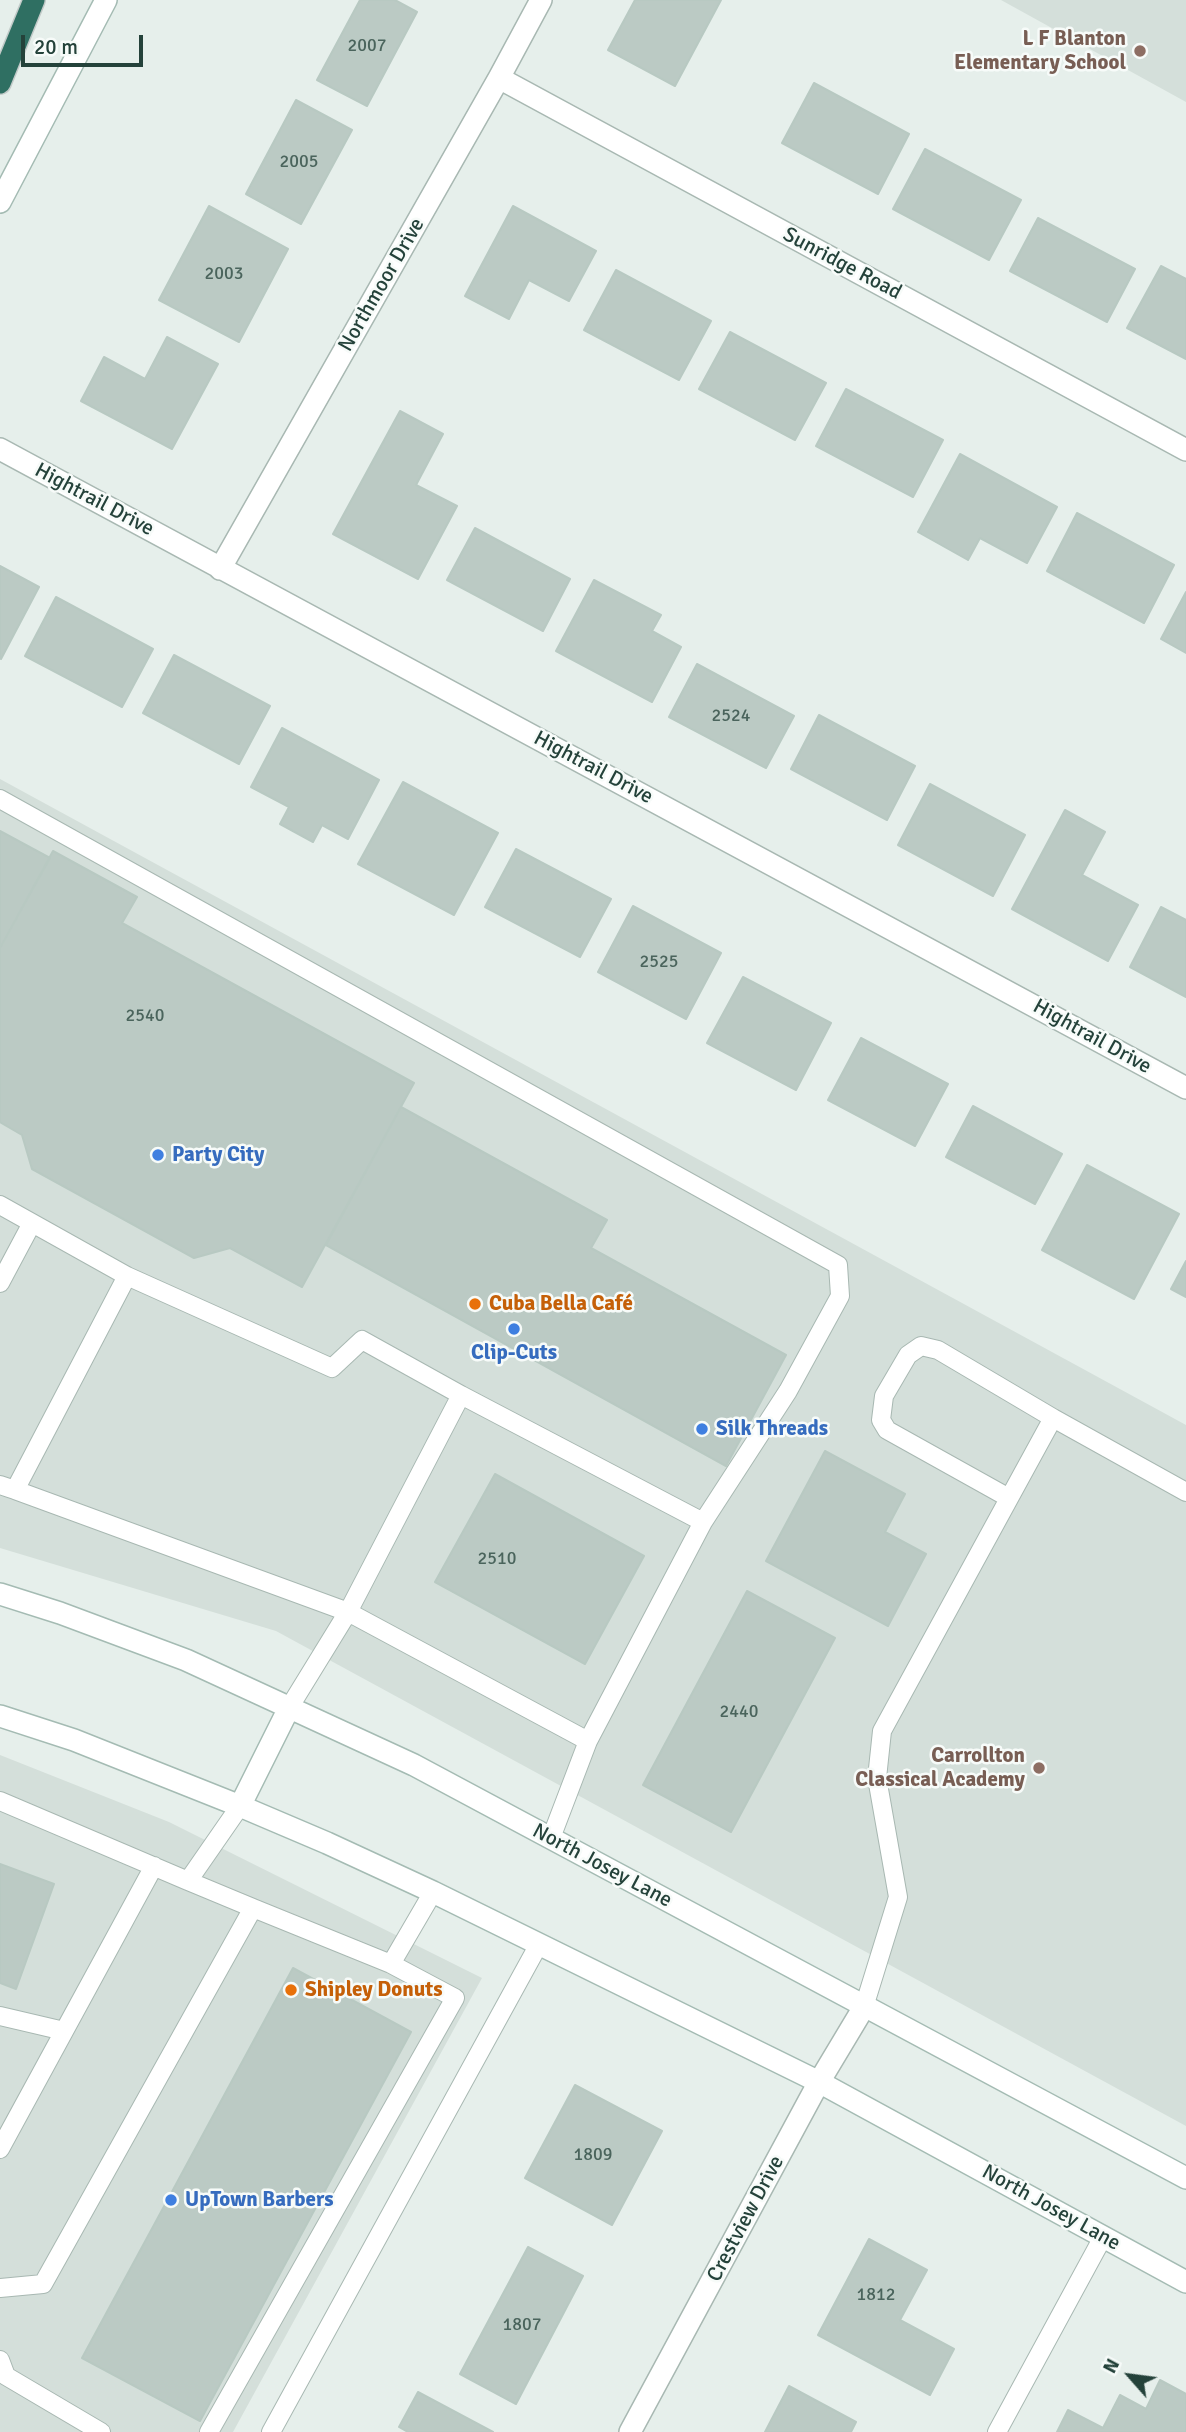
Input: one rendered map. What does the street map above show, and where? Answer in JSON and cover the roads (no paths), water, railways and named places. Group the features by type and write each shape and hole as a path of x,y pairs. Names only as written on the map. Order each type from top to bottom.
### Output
{"highway":[{"path":"0,83 34,0"}],"street":[{"path":"0,202 106,0"},
{"name":"Northmoor Drive","path":"220,569 541,0"},
{"name":"Sunridge Road","path":"499,78 1186,450"},
{"name":"Hightrail Drive","path":"0,449 1186,1088"},
{"name":"North Josey Lane","path":"0,1594 60,1613 186,1660 414,1765 1186,2178"},
{"path":"240,1806 289,1708"},
{"name":"North Josey Lane","path":"0,1716 74,1740 240,1806 433,1892 820,2082 1186,2282"},
{"name":"Crestview Drive","path":"630,2432 820,2082 864,2007"}],"lane":[{"path":"0,799 838,1265 840,1296 788,1391 703,1522 588,1741 551,1838"},
{"path":"0,1205 127,1276 332,1368 362,1340 703,1522"},
{"path":"0,1283 32,1223"},
{"path":"127,1276 8,1487 348,1612 588,1741"},
{"path":"1009,1499 887,1430 881,1420 884,1396 908,1355 921,1346 938,1350 1186,1492"},
{"path":"289,1708 348,1612 461,1395"},
{"path":"864,2007 898,1897 877,1778 882,1731 1053,1418"},
{"path":"0,1801 391,1964 455,1998 209,2432"},
{"path":"188,1881 240,1806"},
{"path":"0,2149 154,1866"},
{"path":"391,1964 433,1892"},
{"path":"0,2288 43,2284 254,1908"},
{"path":"271,2432 539,1944"},
{"path":"0,2016 64,2031"},
{"path":"997,2432 1103,2237"},
{"path":"0,2360 6,2376 101,2432"}],"place":[{"name":"L F Blanton Elementary School","path":"1140,51"},
{"name":"Party City","path":"158,1155"},
{"name":"Cuba Bella Café","path":"475,1304"},
{"name":"Clip-Cuts","path":"514,1329"},
{"name":"Silk Threads","path":"702,1429"},
{"name":"Carrollton Classical Academy","path":"1039,1768"},
{"name":"Shipley Donuts","path":"291,1990"},
{"name":"UpTown Barbers","path":"171,2200"}]}
